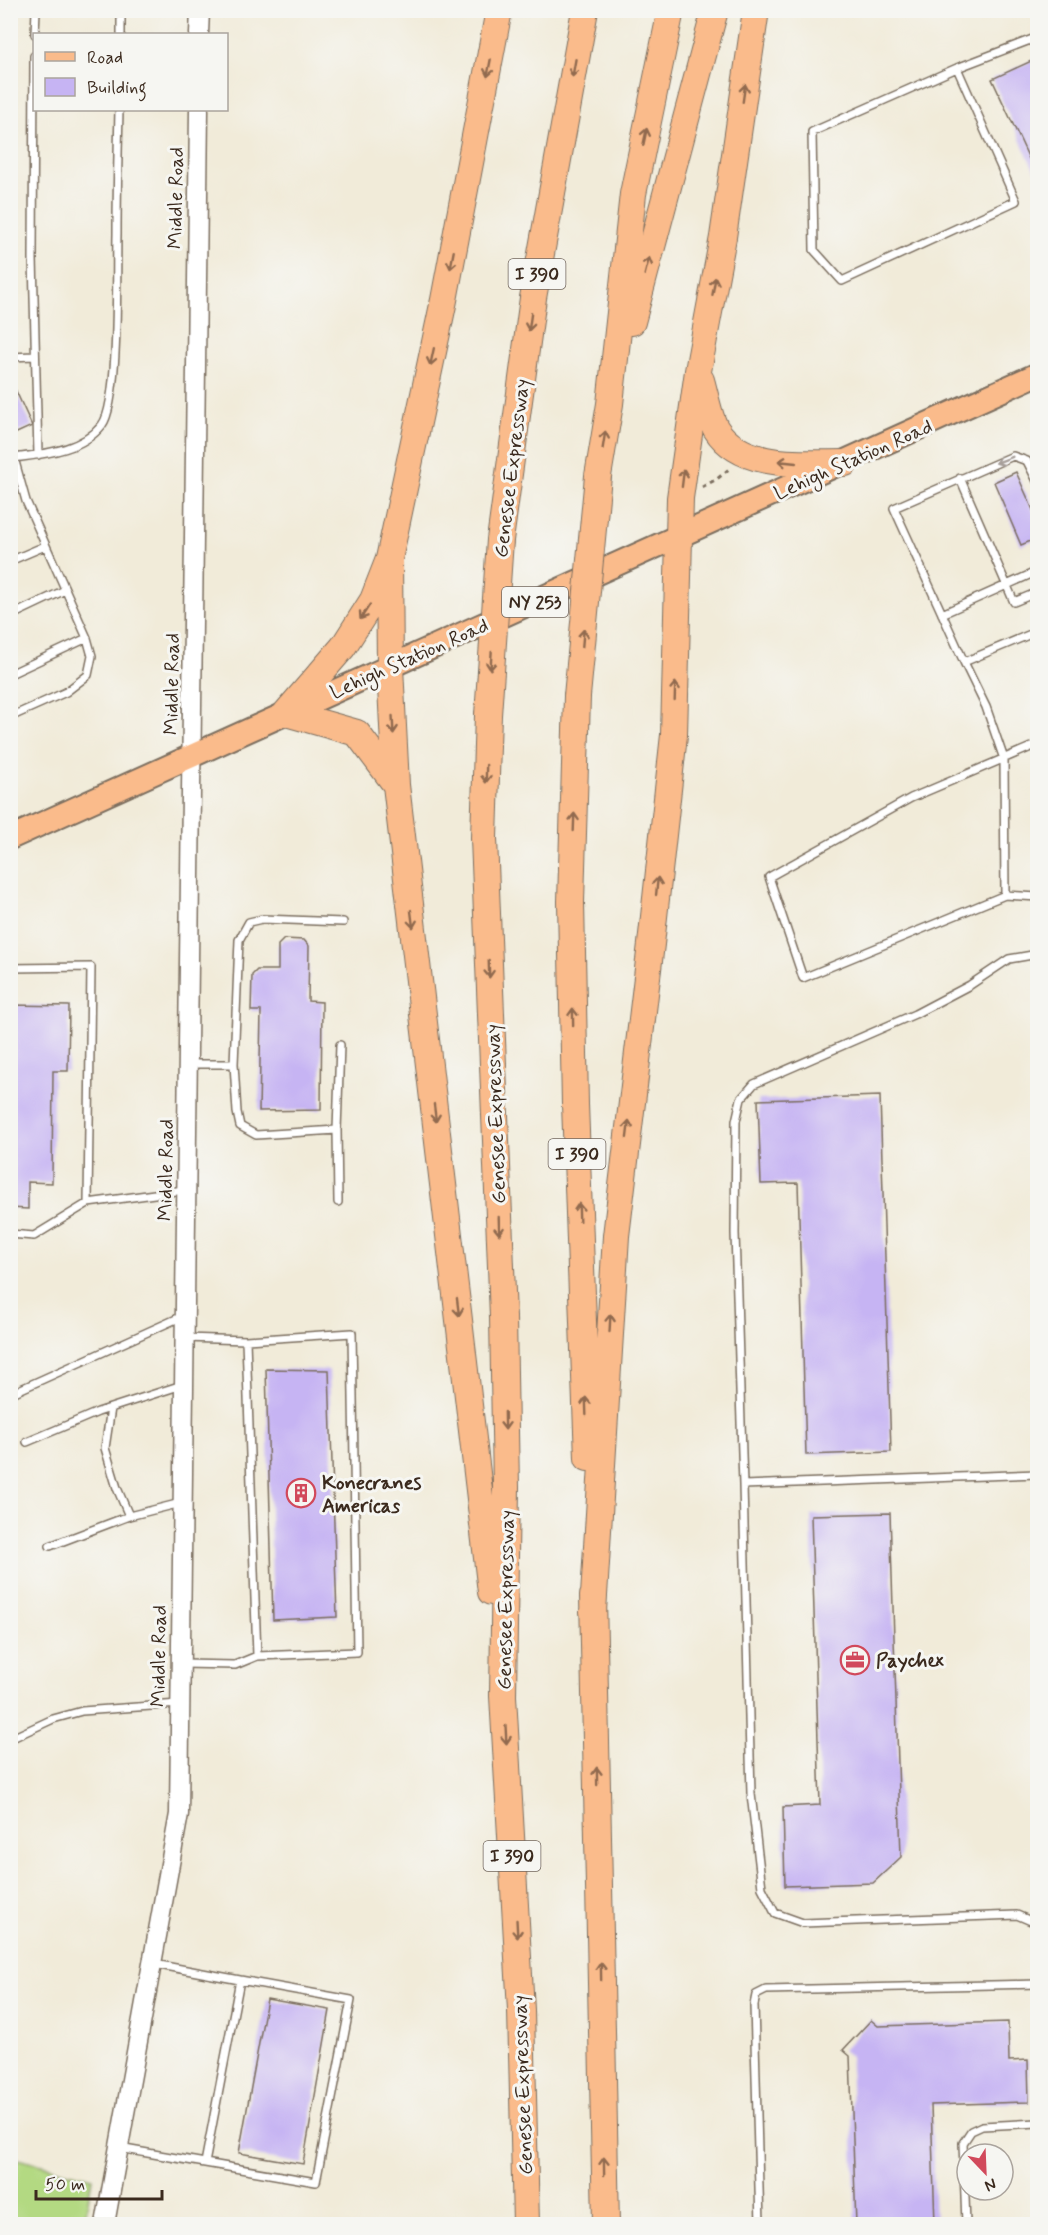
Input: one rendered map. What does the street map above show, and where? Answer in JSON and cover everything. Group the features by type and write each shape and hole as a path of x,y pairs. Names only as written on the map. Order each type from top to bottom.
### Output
{"highway":[{"path":"396,785 357,733 286,713 343,647 373,600 389,558 444,300 499,10"},
{"name":"Genesee Expressway","path":"526,2224 521,2010 503,1696 506,1464 503,1317 484,838 488,715 500,540 533,298 585,10"},
{"name":"I 390","path":"606,2224 593,1612 575,1104 572,925 577,696 598,476 610,404 633,194 671,10"},
{"path":"610,404 715,10"},
{"path":"593,1612 616,1236 674,735 681,537 680,498 698,371 723,237 756,10"},
{"path":"698,371 715,428 732,446 758,459 802,463 845,463"},
{"path":"389,558 390,667 396,785 503,1696"}],"main road":[{"name":"Lehigh Station Road","path":"10,838 1038,374"}],"street":[{"path":"199,33 200,10"},
{"name":"Middle Road","path":"105,2224 179,1814 199,111"}],"lane":[{"path":"35,33 36,10"},
{"path":"121,10 121,33"},
{"path":"957,68 1016,201 842,281 814,250 812,132 957,68 1038,37"},
{"path":"34,111 34,356 38,454"},
{"path":"10,717 66,692 88,675 92,656 87,638 26,501 12,458 69,448 103,424 111,395 115,341 119,111"},
{"path":"10,357 34,356"},
{"path":"1005,895 1004,759 986,707 894,508 1013,456 1027,461 1038,483"},
{"path":"960,478 1014,602 1038,592"},
{"path":"10,561 45,546"},
{"path":"942,614 1038,571"},
{"path":"10,616 65,590"},
{"path":"964,662 1038,631"},
{"path":"10,674 87,638"},
{"path":"1038,744 911,798 769,877 803,978 1005,895 1038,897"},
{"path":"337,1130 256,1135 240,1126 234,1064 239,939 249,922 262,919 343,922"},
{"path":"1038,954 1009,959 970,985 915,1014 754,1084 741,1099 736,1121 735,1233 750,1794 762,1888 774,1913 803,1923 1017,1915 1038,1924"},
{"path":"10,968 91,968 88,1203"},
{"path":"338,1202 337,1130 340,1045"},
{"path":"188,1064 234,1064"},
{"path":"10,1234 34,1236 88,1203 187,1190"},
{"path":"10,1394 185,1315"},
{"path":"181,1664 235,1665 257,1656 357,1652 352,1333 246,1340 185,1338"},
{"path":"246,1340 257,1656"},
{"path":"27,1442 111,1408 184,1384"},
{"path":"111,1408 105,1448 129,1516"},
{"path":"743,1485 1038,1474"},
{"path":"50,1546 129,1516 183,1502"},
{"path":"10,1739 52,1719 82,1711 180,1704"},
{"path":"118,2148 316,2182 349,2012 351,2000 152,1964"},
{"path":"205,2163 240,1980"},
{"path":"760,2224 754,2005 756,1995 766,1990 1038,1984"},
{"path":"966,2224 963,2143 970,2130 982,2126 1038,2123"}],"path":[{"path":"693,491 717,479 732,466"}],"green space":[{"path":"10,2157 92,2178 84,2224 11,2224"}],"building":[{"path":"1038,58 1038,178 992,79"},
{"path":"10,378 32,426 10,436"},
{"path":"1016,472 1038,521 1038,538 1021,545 994,482"},
{"path":"284,939 304,940 309,946 308,1001 322,1002 321,1110 259,1111 261,1011 251,1011 252,975 257,970 278,970 278,945"},
{"path":"10,1005 69,1006 68,1071 53,1071 52,1183 28,1182 28,1209 10,1208"},
{"path":"880,1096 891,1452 806,1455 798,1183 761,1184 758,1100"},
{"name":"Konecranes Americas","path":"266,1369 329,1370 337,1617 273,1620"},
{"name":"Paychex","path":"890,1513 901,1857 873,1883 785,1886 783,1807 820,1805 811,1515"},
{"path":"267,1999 330,2010 303,2164 239,2153"},
{"path":"871,2020 878,2026 1008,2022 1009,2061 1028,2060 1029,2102 931,2105 935,2224 856,2224 850,2056 843,2050"}],"place":[{"name":"Konecranes Americas","path":"301,1493"},
{"name":"Paychex","path":"855,1660"}]}
